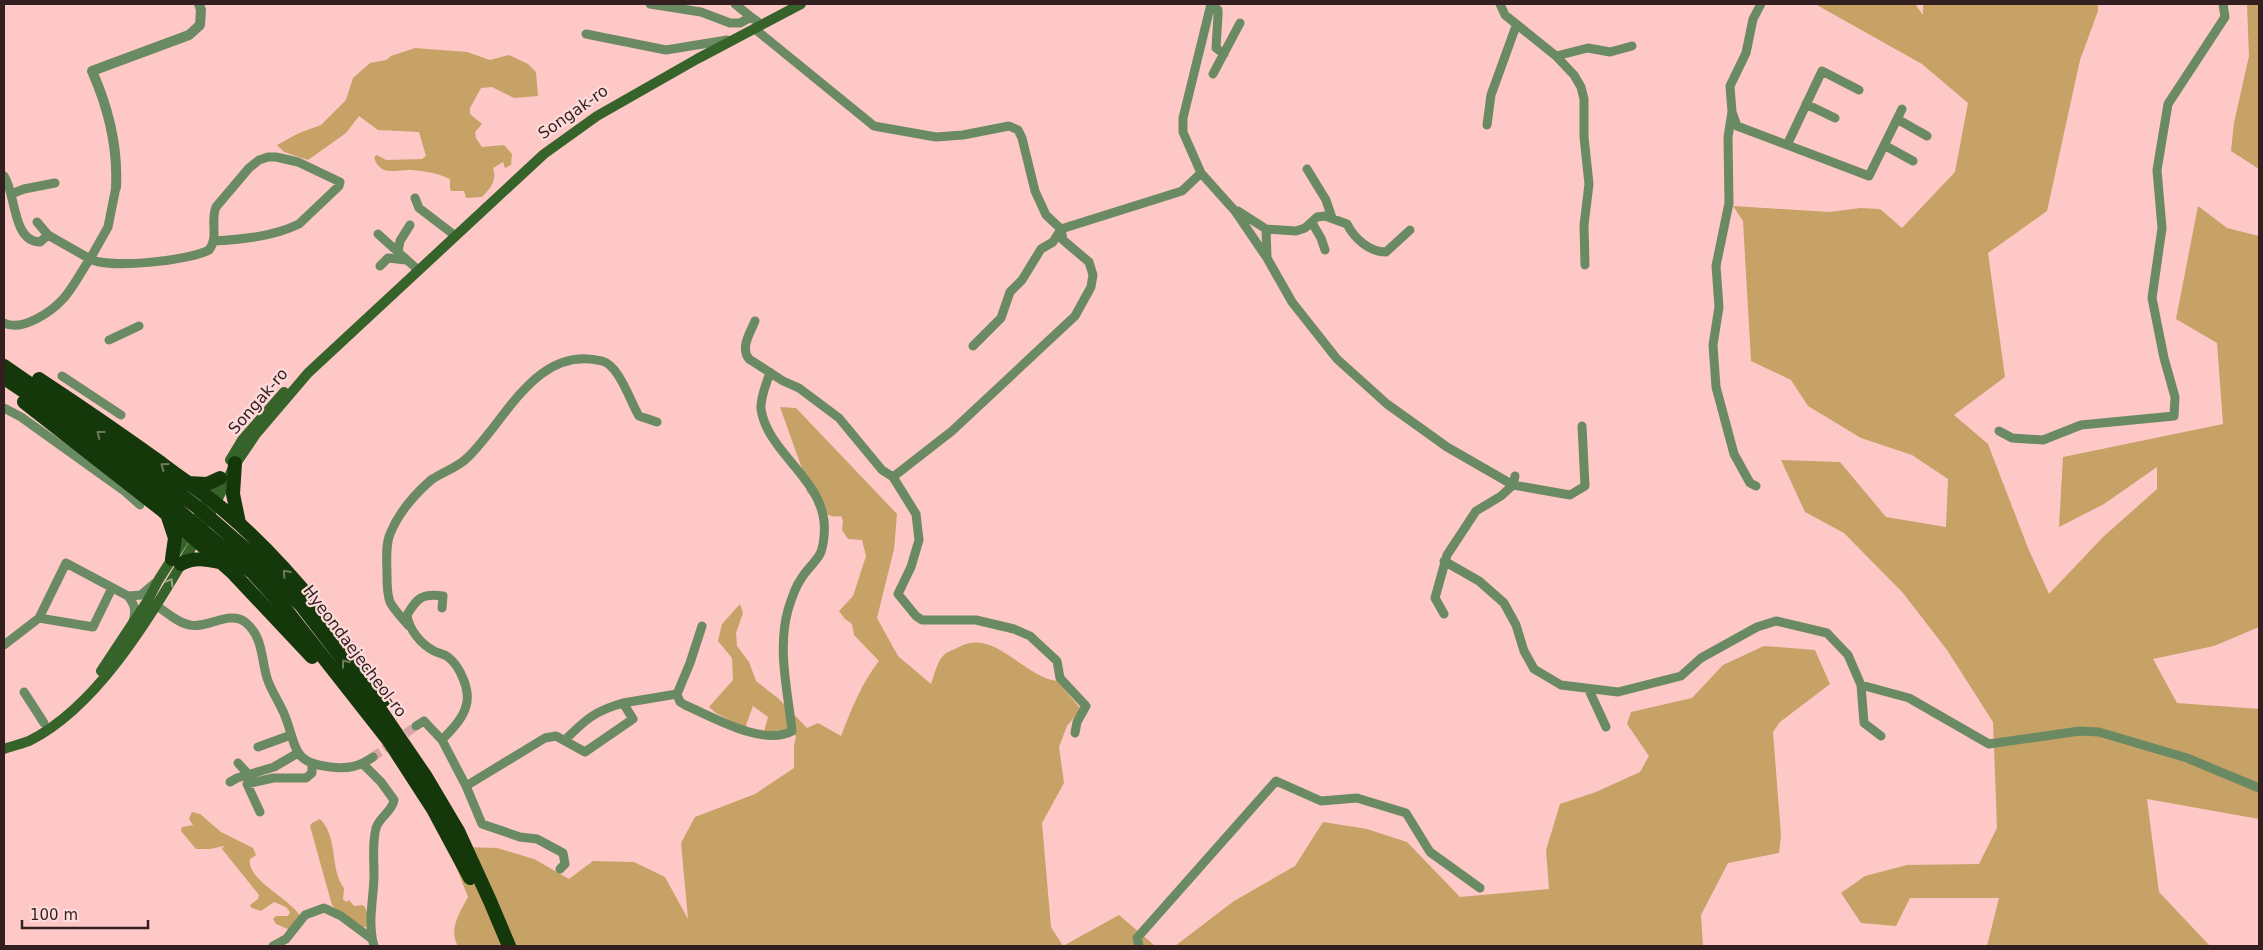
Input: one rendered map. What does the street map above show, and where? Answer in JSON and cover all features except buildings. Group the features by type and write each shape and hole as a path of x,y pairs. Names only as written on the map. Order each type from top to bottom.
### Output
{"highway":[{"path":"4,357 68,398 187,482 212,501 272,557 353,652 430,774 458,831"},
{"name":"Hyeondaejecheol-ro","path":"4,366 69,411 174,505"},
{"name":"Hyeondaejecheol-ro","path":"4,378 43,404 174,505 225,540 249,552 301,605 370,695 426,777 458,831 509,946"},
{"path":"4,386 174,505 192,536 222,563 292,634 323,670 375,737 456,852"},
{"path":"235,464 232,494 240,526"},
{"path":"187,482 207,484 220,478"},
{"path":"174,505 177,562 202,559 222,563"},
{"name":"Hyeondaejecheol-ro","path":"225,540 283,606 389,741 432,809 456,852 477,892 499,946"}],"main road":[{"name":"Songak-ro","path":"4,745 27,735 44,724 89,687 132,625 159,579 177,562 212,501 220,478 242,440 272,404 533,159 582,120 638,86 727,40 787,4"},
{"path":"212,501 256,434 308,374 544,154 597,116 755,23 801,4"},
{"path":"4,749 38,735 91,692 157,606 177,562"}],"street":[{"path":"4,323 18,326 28,322 54,307 64,298 108,227 117,172 111,128 104,98 92,71 189,35 200,25 201,10 199,4"},
{"path":"650,4 701,12 730,23 755,23"},
{"path":"735,4 874,126 936,137 963,135 1009,126 1018,130 1022,138 1036,191 1046,215 1060,229 1063,240 1089,262 1093,275 1091,287 1075,316 952,431 893,477"},
{"path":"1224,54 1216,48 1218,10 1211,4 1183,118 1183,132 1201,172 1231,207 1267,258 1292,302 1337,359 1387,404 1447,447 1514,480 1570,495 1585,486 1582,426"},
{"path":"1500,4 1505,15 1516,26 1529,32 1556,56 1574,75 1581,87 1584,100 1584,137 1589,184 1584,225 1585,265"},
{"path":"1756,486 1750,482 1743,472 1732,446 1716,387 1712,346 1719,307 1716,266 1729,203 1728,137 1732,112 1730,86 1746,53 1754,19 1761,4"},
{"path":"2000,431 2012,438 2043,440 2081,425 2174,416 2175,397 2164,358 2152,298 2162,228 2157,170 2168,104 2225,17 2224,4"},
{"path":"1213,74 1240,23"},
{"path":"1487,125 1491,95 1516,26"},
{"name":"Songak-ro","path":"586,34 666,50 727,40"},
{"path":"1556,56 1588,48 1610,52 1632,46"},
{"path":"1787,145 1822,71 1859,90"},
{"path":"1806,104 1835,118"},
{"path":"1732,112 1737,126 1869,176 1902,109"},
{"path":"1897,119 1927,136"},
{"path":"1884,145 1913,161"},
{"path":"37,222 48,235 102,263 169,261 209,250 214,241 212,206 259,160 276,157 298,162 340,182 339,186 299,224 291,228 252,238 214,241"},
{"path":"1307,169 1326,200 1332,218"},
{"path":"973,346 1001,318 1010,292 1022,280 1041,249 1054,242 1060,229 1182,192 1201,172"},
{"path":"4,176 11,194 19,226 30,239 40,242 48,235"},
{"path":"11,194 24,188 55,183"},
{"path":"415,198 419,208 453,234"},
{"path":"1231,207 1266,229 1296,232 1312,223 1318,217 1332,218 1347,224 1352,234 1378,252 1386,252 1410,230"},
{"path":"1312,223 1321,238 1324,250"},
{"path":"398,252 400,241 410,225"},
{"path":"1266,229 1267,258"},
{"path":"378,234 416,268"},
{"path":"380,266 388,258 406,260"},
{"path":"755,321 744,347 745,354 749,359 800,388 839,418 882,470 893,477 916,514 919,540 911,567 898,594 916,616 922,620 976,620 1014,629 1030,636 1057,661 1060,678 1086,706 1077,722 1075,733"},
{"path":"108,340 138,326"},
{"path":"442,740 455,726 467,706 466,686 459,671 448,657 432,650 409,626 390,602 387,558 389,535 400,516 416,494 432,480 466,459 533,380 556,363 576,358 603,361 613,366 639,416 657,422"},
{"path":"702,626 690,663 677,694 680,702 760,736 776,736 792,731 783,638 788,610 800,580 820,554 824,522 821,507 809,485 774,440 761,411 763,395 770,372"},
{"path":"62,376 121,415"},
{"path":"4,408 21,417 100,473 123,490 140,506"},
{"path":"1444,614 1435,598 1444,562 1476,511 1501,496 1514,480"},
{"path":"1444,562 1479,580 1504,604 1516,625 1524,651 1534,669 1561,685 1589,690 1618,692 1681,676 1701,658 1757,627 1776,621 1827,634 1848,655 1861,685 1864,723 1881,736"},
{"path":"4,645 39,618 66,563 128,596 134,605 135,612 132,625"},
{"path":"128,596 141,595 159,579"},
{"path":"39,618 94,627 112,588"},
{"path":"409,626 407,615 416,599 430,594 443,596 442,608"},
{"path":"157,606 190,626 209,624 226,618 244,620 255,632 263,654 267,678 285,715 298,754 312,765 339,768 363,764 373,756"},
{"path":"1861,685 1909,698 1989,744 2080,732 2099,732 2187,758 2259,788"},
{"path":"1589,690 1606,727"},
{"path":"24,692 44,724"},
{"path":"565,740 586,719 605,709 623,703 677,694"},
{"path":"466,786 545,738 556,736 585,752 633,719 623,703"},
{"path":"416,726 424,720 442,740 466,786 482,824 520,837 537,839 552,846 563,853 565,858 565,864 560,869"},
{"path":"258,747 291,735"},
{"path":"230,782 248,774 257,774 274,767 298,754"},
{"path":"238,763 248,774"},
{"path":"363,764 381,782 394,800 393,807 379,820 372,852 374,873 370,921 373,943"},
{"path":"260,812 247,784 273,778 306,778 312,774 312,765"},
{"path":"1139,946 1137,938 1276,781 1321,801 1357,798 1406,813 1430,852 1480,888"},
{"path":"274,946 286,939 305,915 324,908 341,916 373,943"}],"shaded area":[{"path":"1815,4 1915,4 1923,15 1923,4 2098,4 2098,11 2080,60 2047,211 1988,253 2005,377 1954,415 1988,444 2028,548 2049,594 2103,537 2157,489 2157,467 2104,504 2059,527 2063,457 2223,424 2217,343 2176,319 2198,206 2227,228 2259,236 2259,627 2214,646 2153,659 2177,703 2259,709 2259,819 2147,799 2159,892 2210,946 1987,946 1999,898 1910,898 1896,926 1861,923 1841,893 1865,876 1907,865 1979,864 1997,828 1993,722 1947,650 1903,593 1844,533 1805,512 1781,460 1840,462 1886,517 1946,527 1948,479 1912,455 1861,438 1808,406 1791,380 1751,361 1743,221 1733,206 1830,212 1860,208 1880,209 1902,228 1955,172 1968,103 1922,64"},
{"path":"2247,4 2259,4 2259,169 2231,151 2234,123 2249,56"},
{"path":"415,48 467,52 490,60 509,55 528,64 536,72 538,96 514,98 492,87 481,88 470,108 470,114 482,124 475,132 476,138 482,147 504,145 512,154 511,165 505,168 503,162 493,168 492,184 482,197 466,198 464,191 451,191 450,179 436,174 411,170 390,171 380,168 374,157 377,155 386,160 422,159 426,156 419,132 378,130 359,116 346,133 308,160 284,152 277,145 299,133 321,125 346,100 353,78 370,63 386,60 391,56"},
{"path":"780,407 796,408 897,514 894,549 877,618 898,656 931,684 939,662 946,653 970,643 983,643 1007,654 1031,671 1057,681 1081,709 1067,726 1059,747 1064,783 1042,823 1051,927 1063,946 458,946 454,934 456,921 468,897 455,864 463,847 497,848 534,859 569,879 593,861 634,862 665,877 688,919 681,843 695,817 755,794 794,768 796,736 784,730 764,732 768,717 753,706 745,728 716,713 709,707 733,680 732,658 718,641 722,624 740,604 743,613 736,633 737,646 749,662 756,681 779,699 807,728 818,723 841,736 862,688 879,661 854,635 852,624 839,611 853,596 866,556 862,540 848,539 842,530 843,521 841,516 835,517 826,513 807,492 805,477"},
{"path":"1764,646 1815,650 1830,684 1780,722 1773,732 1781,836 1779,853 1728,863 1701,915 1703,946 1175,946 1234,901 1295,866 1323,822 1367,829 1407,842 1460,897 1549,889 1546,850 1560,804 1596,792 1640,772 1649,756 1627,724 1631,712 1692,698 1723,665"},
{"path":"192,812 200,814 221,832 253,848 256,855 250,859 251,867 255,874 261,882 287,902 300,916 290,930 276,924 273,919 276,916 288,916 290,912 286,907 274,902 261,911 252,908 250,905 258,899 259,895 222,849 224,846 196,849 181,831 182,827 193,825 189,819"},
{"path":"320,819 330,835 339,880 344,888 343,899 346,902 349,900 354,906 363,905 365,907 368,919 366,927 352,923 343,917 332,905 310,826"},
{"path":"1119,915 1155,946 1063,946"}],"tunnel":[{"path":"373,757 416,726"}]}
